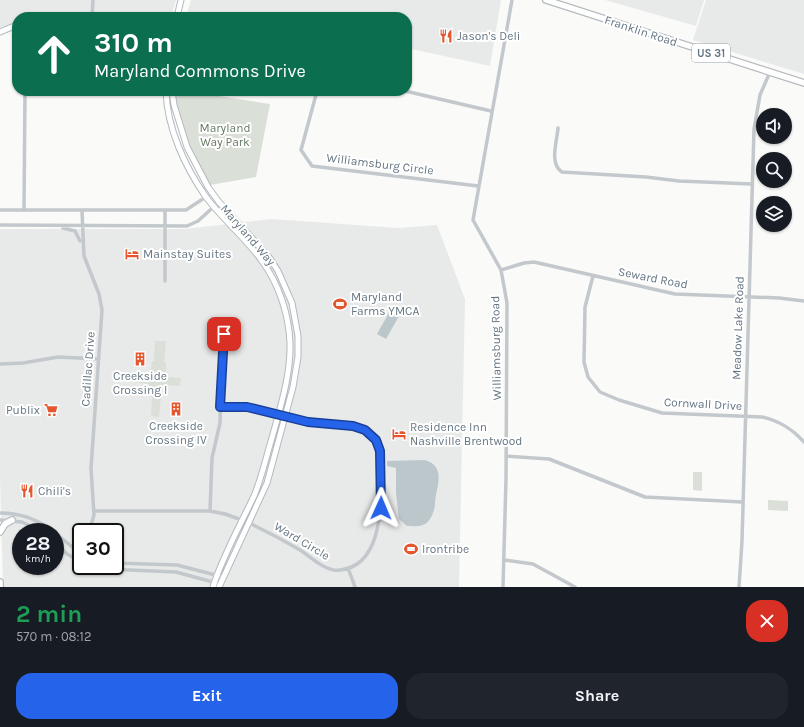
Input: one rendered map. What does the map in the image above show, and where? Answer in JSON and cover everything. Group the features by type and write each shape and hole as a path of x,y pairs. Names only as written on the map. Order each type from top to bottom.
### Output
{"main road":[{"path":"177,12 181,0"},
{"name":"Franklin Road","path":"546,0 804,83"},
{"path":"0,32 12,27"},
{"name":"Maryland Way","path":"167,96 170,121 179,148 192,176 214,207 258,256 275,284 287,318 290,357 278,414 261,478 242,520 217,585"},
{"name":"Maryland Way","path":"173,96 187,147 212,193 264,251 283,281 293,310 298,336 298,357 293,387 267,483 220,576"},
{"path":"170,121 178,118"},
{"path":"258,256 264,251"},
{"path":"275,284 283,281"},
{"path":"290,357 298,357"},
{"path":"278,414 284,416"},
{"path":"0,532 5,524 12,520"},
{"path":"242,520 248,523"},
{"path":"0,582 0,587"}],"street":[{"path":"92,12 93,0"},
{"name":"Williamsburg Road","path":"503,587 507,303 501,270 473,220 512,0"},
{"name":"Meadow Lake Road","path":"739,587 744,416 750,297 752,184 756,115 760,95 770,72"},
{"path":"412,92 492,110"},
{"path":"24,210 25,96"},
{"name":"Williamsburg Circle","path":"316,96 301,150 312,166 478,186"},
{"path":"558,128 554,162 557,169 562,172 646,177 679,181 752,184"},
{"path":"0,210 186,210 212,193"},
{"path":"0,226 187,226 198,221 219,202"},
{"name":"Cadillac Drive","path":"82,211 82,245 85,262 101,303 99,359 91,468 94,511 92,523"},
{"path":"165,211 165,281"},
{"path":"58,227 74,231 82,245"},
{"name":"Seward Road","path":"501,270 524,263 534,262 675,294 779,298 804,301"},
{"name":"Cornwall Drive","path":"593,276 585,307 584,362 588,377 597,390 608,397 662,413 744,416 773,420 792,429 804,442"},
{"path":"210,511 212,458 217,441 224,334"},
{"path":"0,364 23,363 58,357 99,359"},
{"path":"220,407 247,407 278,414"},
{"path":"284,416 321,425 357,427 368,432 378,445 381,454 380,514 378,530 366,553 358,562 348,568 355,587"},
{"path":"506,456 549,458 645,497 673,500 705,499 742,502"},
{"path":"94,511 210,511 242,520"},
{"path":"0,513 19,514 32,518 40,523"},
{"path":"0,520 12,520 22,523"},
{"name":"Ward Circle","path":"248,523 299,549 324,567 335,570 348,568"},
{"path":"64,539 72,546"},
{"path":"64,549 72,556"},
{"path":"504,560 533,564 575,587"},
{"path":"124,563 177,565 220,576"},
{"path":"124,570 176,572 217,585"}],"shaded area":[{"path":"0,0 176,0 172,12 12,12 12,24 0,29"},
{"path":"191,0 501,0 490,66 412,49 412,12 187,12"},
{"path":"605,0 704,0 696,26"},
{"path":"706,0 804,0 804,74 693,40"},
{"path":"272,219 398,228 437,225 465,299 459,587 3,587 0,477 0,229 185,229"},
{"path":"390,311 399,316 386,339 377,334"},
{"path":"425,460 432,463 438,472 439,478 434,511 430,520 425,524 419,526 407,526 399,519 396,493 396,468 387,466 387,461"}],"green space":[{"name":"Maryland Way Park","path":"175,96 218,96 270,104 256,177 210,185 196,162 186,140 179,118"},
{"path":"155,341 166,341 164,362 166,362 166,377 181,378 180,386 162,385 159,417 151,416 152,397 148,396 149,384 134,382 135,375 150,376 152,361 154,361"},
{"path":"693,472 702,472 702,491 693,490"},
{"path":"768,500 788,501 788,511 768,510"}],"place":[{"name":"Jason's Deli","path":"446,36"},
{"name":"Mainstay Suites","path":"132,254"},
{"name":"Maryland Farms YMCA","path":"340,304"},
{"name":"Creekside Crossing I","path":"140,359"},
{"name":"Creekside Crossing IV","path":"176,409"},
{"name":"Publix","path":"51,410"},
{"name":"Residence Inn Nashville Brentwood","path":"399,434"},
{"name":"Chili's","path":"27,491"},
{"name":"Irontribe","path":"411,549"}],"route":[{"path":"224,334 222,335 220,407 247,407 308,422 326,425 353,426 365,430 376,440 380,451 381,508"}]}
